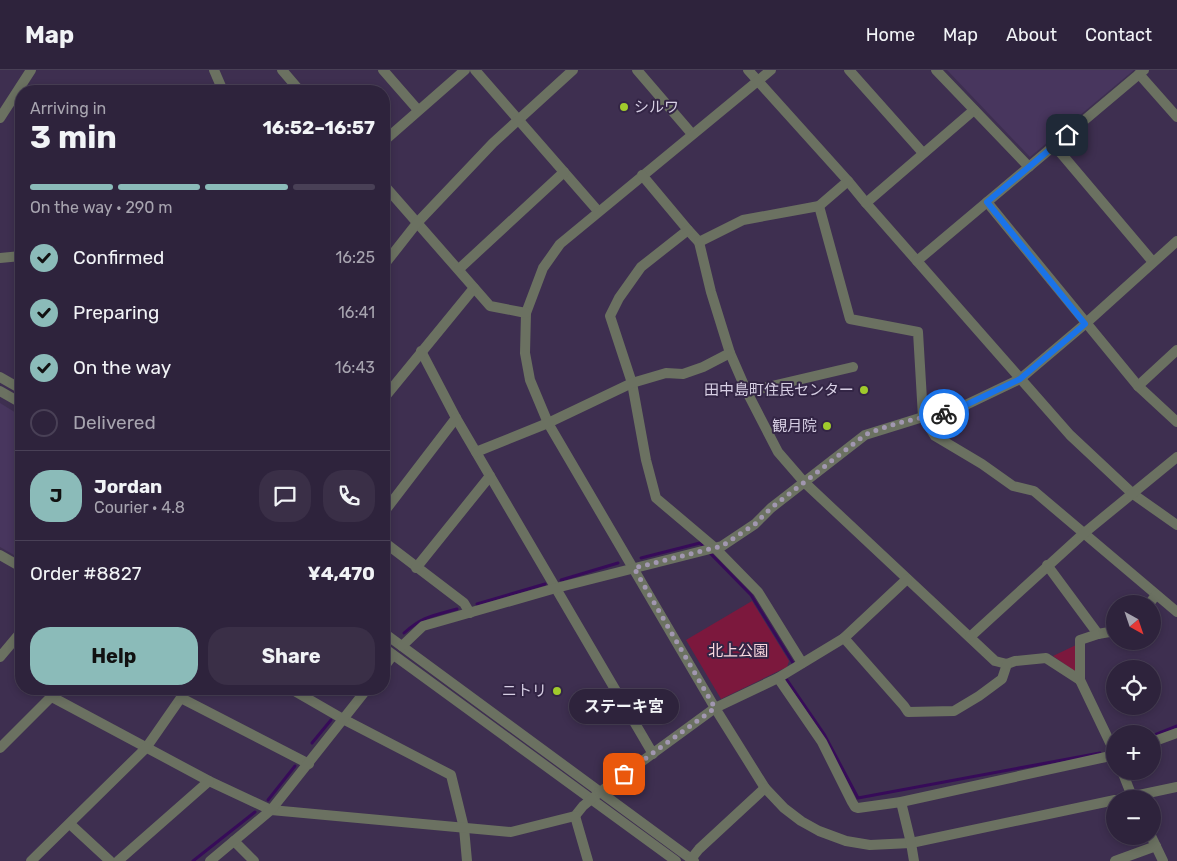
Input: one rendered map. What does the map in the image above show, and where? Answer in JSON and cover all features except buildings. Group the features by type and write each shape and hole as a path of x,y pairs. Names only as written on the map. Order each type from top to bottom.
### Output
{"street":[{"path":"21,85 31,70"},
{"path":"214,70 220,85"},
{"path":"282,70 295,85"},
{"path":"383,70 418,110"},
{"path":"390,136 465,70"},
{"path":"474,70 598,211"},
{"path":"390,258 417,223 517,119 573,70"},
{"path":"637,70 692,134"},
{"path":"748,70 848,181 866,204 1070,435 1133,494 1177,525"},
{"path":"770,70 560,244 543,268 526,313 525,353 530,380 548,423 715,708 765,788 784,808 801,821 819,832 833,837 870,845 911,843 1106,802"},
{"path":"849,70 923,153"},
{"path":"936,70 1029,167"},
{"path":"917,260 1142,72 1177,117"},
{"path":"0,118 15,95"},
{"path":"866,204 974,110"},
{"path":"1054,146 1153,262"},
{"path":"459,269 564,172"},
{"path":"642,175 699,242 711,292 730,353 747,392 778,452 804,482 995,661 1007,664 1015,661 1046,658 1080,680"},
{"path":"699,242 743,220 819,206 848,181"},
{"path":"390,192 490,306 526,313"},
{"path":"987,202 1085,324 1138,386 1177,422"},
{"path":"819,206 850,319 918,332 923,417 935,436 982,464 1012,486 1034,491 1156,595"},
{"path":"688,230 641,267 619,298 610,316 632,383 646,460 656,498 714,547 758,592 802,663"},
{"path":"402,646 423,626 556,588 722,546 755,524 771,508 865,435 875,430 923,417 951,412 1020,379 1085,324 1177,241"},
{"path":"0,258 15,257"},
{"path":"390,390 474,288"},
{"path":"1138,386 1177,350"},
{"path":"421,351 456,418 653,754"},
{"path":"476,452 548,423 632,383 666,373 683,374 703,367 730,353"},
{"path":"747,392 853,366"},
{"path":"0,377 15,386"},
{"path":"0,391 15,400"},
{"path":"390,504 456,418"},
{"path":"970,637 1083,534 1177,457"},
{"path":"416,568 490,476"},
{"path":"390,547 464,603 470,613"},
{"path":"2,559 15,564"},
{"path":"1047,566 1098,634"},
{"path":"0,748 52,697 209,781 271,810 511,832 575,816 600,792 715,708 778,678 844,638 907,579"},
{"path":"1161,599 1177,612"},
{"path":"1106,632 1080,640 1080,680 1106,735"},
{"path":"390,637 692,860 699,849 765,788"},
{"path":"844,638 908,712 954,711 1002,679 1007,664"},
{"path":"0,657 15,639"},
{"path":"390,653 676,861"},
{"path":"390,659 393,655"},
{"path":"778,678 822,742 855,807 858,808 901,802 1106,756"},
{"path":"31,861 146,748 183,695"},
{"path":"188,695 309,764"},
{"path":"301,695 343,719 451,775 464,828 467,861"},
{"path":"210,861 271,810 362,695"},
{"path":"1161,739 1177,733"},
{"path":"118,861 209,781"},
{"path":"1161,791 1177,787"},
{"path":"901,802 914,861"},
{"path":"575,816 588,861"},
{"path":"70,824 110,861"},
{"path":"234,841 254,861"},
{"path":"1115,861 1146,845"},
{"path":"1156,845 1163,861"}],"shaded area":[{"path":"947,70 1134,70 1030,157"},
{"path":"0,403 15,412 15,556 0,547"}],"green space":[{"name":"北上公園","path":"752,601 789,661 787,667 721,699 686,640"},
{"path":"1076,645 1076,672 1053,656"}],"waterway":[{"path":"641,558 700,543 705,548"},
{"path":"709,552 751,595 793,663"},
{"path":"561,580 618,563"},
{"path":"477,604 545,584"},
{"path":"404,633 411,627 434,615 457,609"},
{"path":"787,680 824,734 858,798 1100,753"},
{"path":"312,743 331,720"},
{"path":"1161,732 1177,726"},
{"path":"268,800 295,766"},
{"path":"193,861 255,812"}],"way so far":[{"path":"624,774 715,708 634,568 722,546 755,524 771,508 865,435 875,430 923,417 944,414"}],"place":[{"name":"シルワ","path":"624,107"},
{"name":"田中島町住民センター","path":"864,390"},
{"name":"観月院","path":"827,426"},
{"name":"ニトリ","path":"557,691"},
{"name":"ステーキ宮","path":"624,774"}],"route":[{"path":"944,414 1020,379 1085,324 987,202 1067,135"}]}
